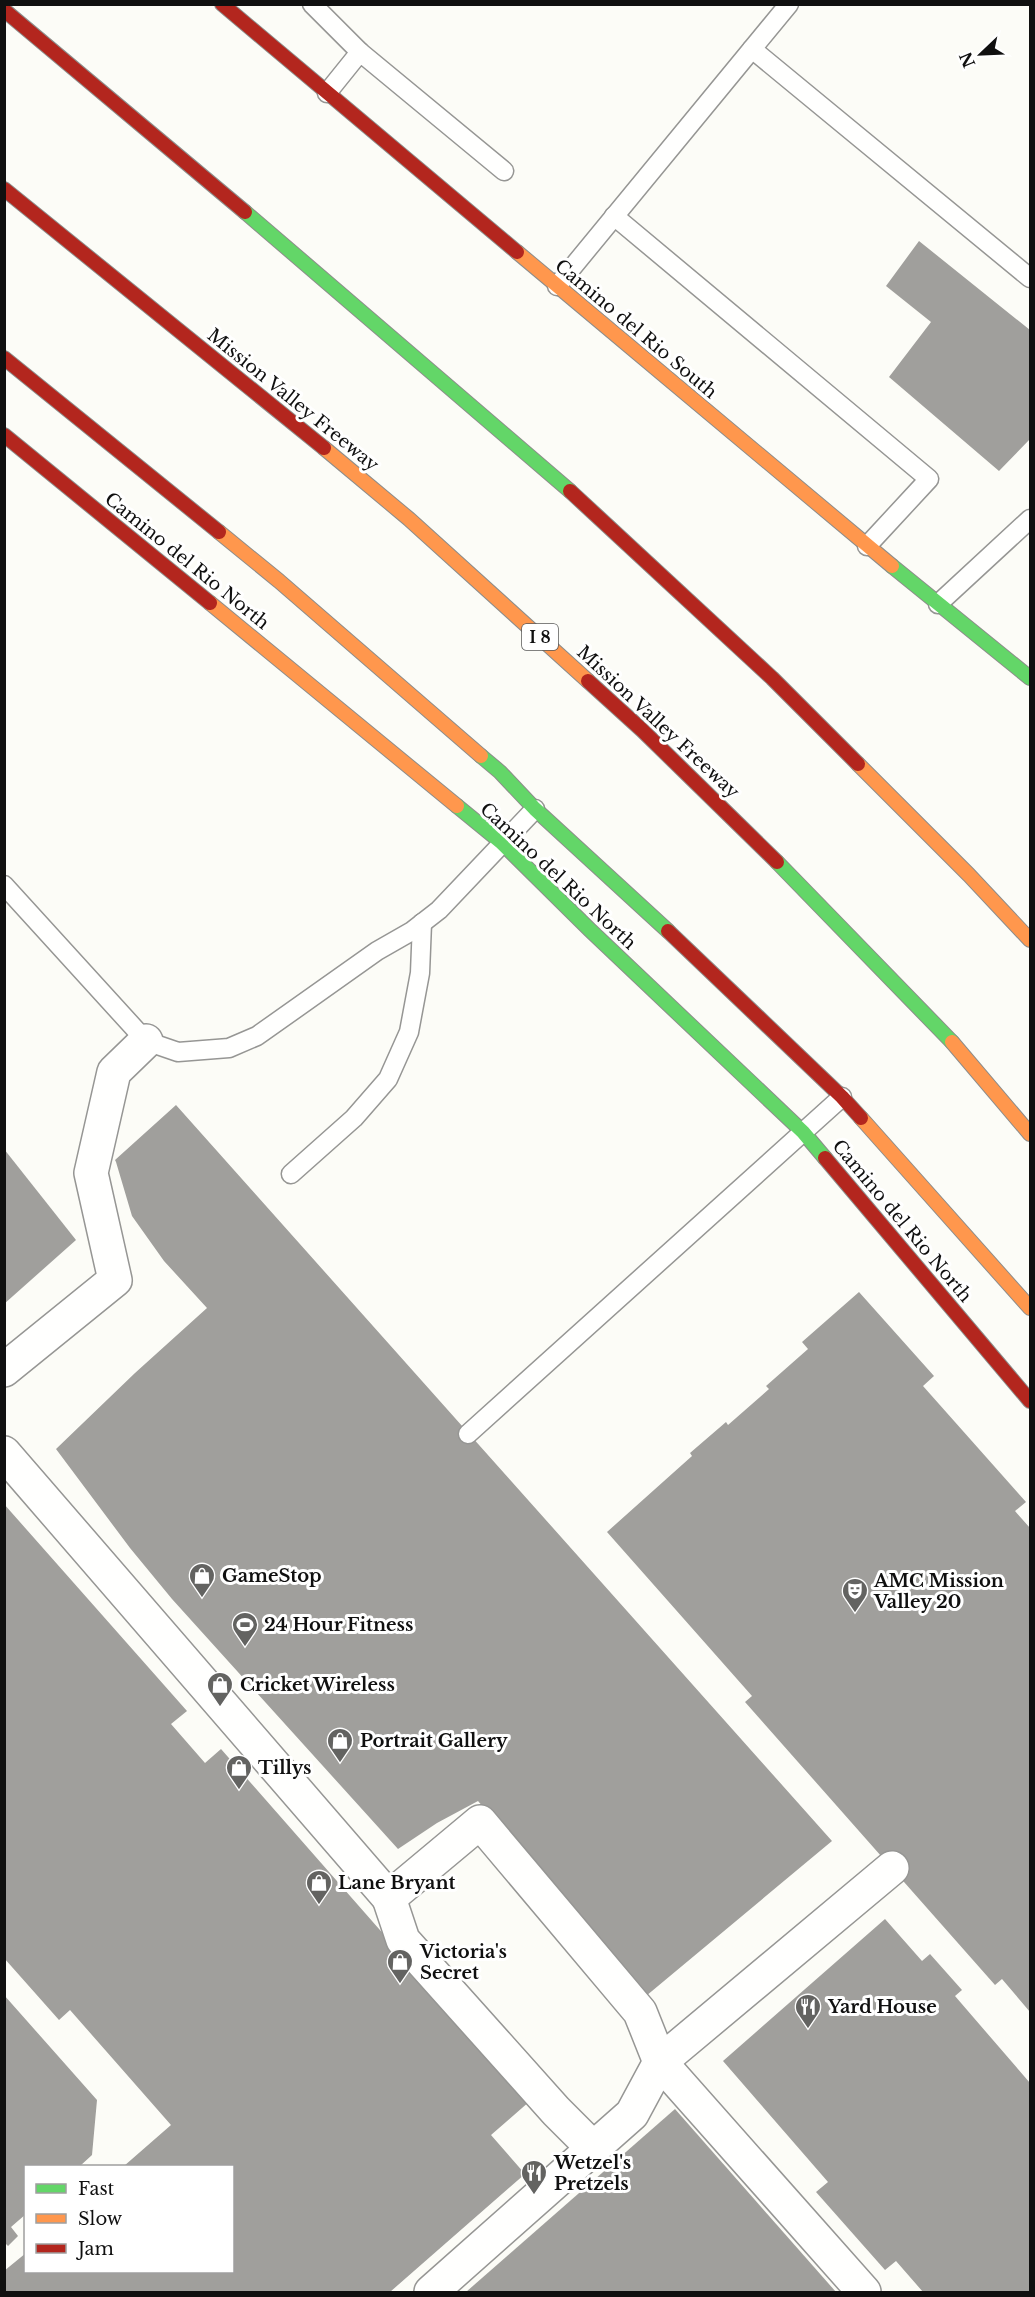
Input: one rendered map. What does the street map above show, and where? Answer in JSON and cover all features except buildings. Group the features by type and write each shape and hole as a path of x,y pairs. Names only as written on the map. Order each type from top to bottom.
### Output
{"main road":[{"name":"Camino del Rio South","path":"222,4 867,546 1030,678"},
{"path":"4,10 218,189 572,492 772,678 969,875 1030,940"},
{"name":"Mission Valley Freeway","path":"4,189 289,418 409,519 601,693 744,828 939,1026 1030,1134"},
{"name":"Camino del Rio North","path":"4,358 279,581 500,772 534,809 609,875 842,1097 1030,1308"},
{"name":"Camino del Rio North","path":"4,435 501,842 590,930 803,1132 1030,1401"}],"street":[{"path":"4,1370 115,1280 91,1173 114,1072 146,1041"},
{"path":"4,1453 389,1898 403,1940 556,2111 593,2148"},
{"path":"389,1898 480,1822 640,2012 660,2062 864,2292"},
{"path":"431,2292 632,2114 660,2062 892,1868"}],"lane":[{"path":"312,4 360,52 504,171"},
{"path":"556,286 789,4"},
{"path":"752,49 1030,278"},
{"path":"327,93 360,52"},
{"path":"614,216 930,478 867,546"},
{"path":"938,604 1030,519"},
{"path":"4,885 146,1041 178,1052 229,1048 257,1036 377,951 422,923 439,909 534,809"},
{"path":"291,1174 354,1118 388,1079 409,1032 420,973 422,923"},
{"path":"468,1434 842,1097"}],"traffic: fast":[{"path":"245,212 570,491"},
{"path":"892,566 1030,678"},
{"path":"481,756 668,931"},
{"path":"457,806 501,842 590,930 803,1132 825,1158"},
{"path":"777,862 952,1042"}],"traffic: slow":[{"path":"517,252 892,566"},
{"path":"324,448 409,519 588,681"},
{"path":"219,532 481,756"},
{"path":"210,603 457,806"},
{"path":"858,764 969,875 1030,940"},
{"path":"952,1042 1030,1134"},
{"path":"861,1118 1030,1308"}],"traffic: jam":[{"path":"222,4 517,252"},
{"path":"4,10 245,212"},
{"path":"4,189 324,448"},
{"path":"4,358 219,532"},
{"path":"4,435 210,603"},
{"path":"570,491 772,678 858,764"},
{"path":"588,681 642,730 777,862"},
{"path":"668,931 842,1097 861,1118"},
{"path":"825,1158 1030,1401"}],"place":[{"name":"GameStop","path":"202,1599"},
{"name":"AMC Mission Valley 20","path":"855,1614"},
{"name":"24 Hour Fitness","path":"245,1648"},
{"name":"Cricket Wireless","path":"220,1708"},
{"name":"Portrait Gallery","path":"340,1764"},
{"name":"Tillys","path":"239,1791"},
{"name":"Lane Bryant","path":"319,1906"},
{"name":"Victoria's Secret","path":"400,1985"},
{"name":"Yard House","path":"808,2030"},
{"name":"Wetzel's Pretzels","path":"534,2196"}]}
